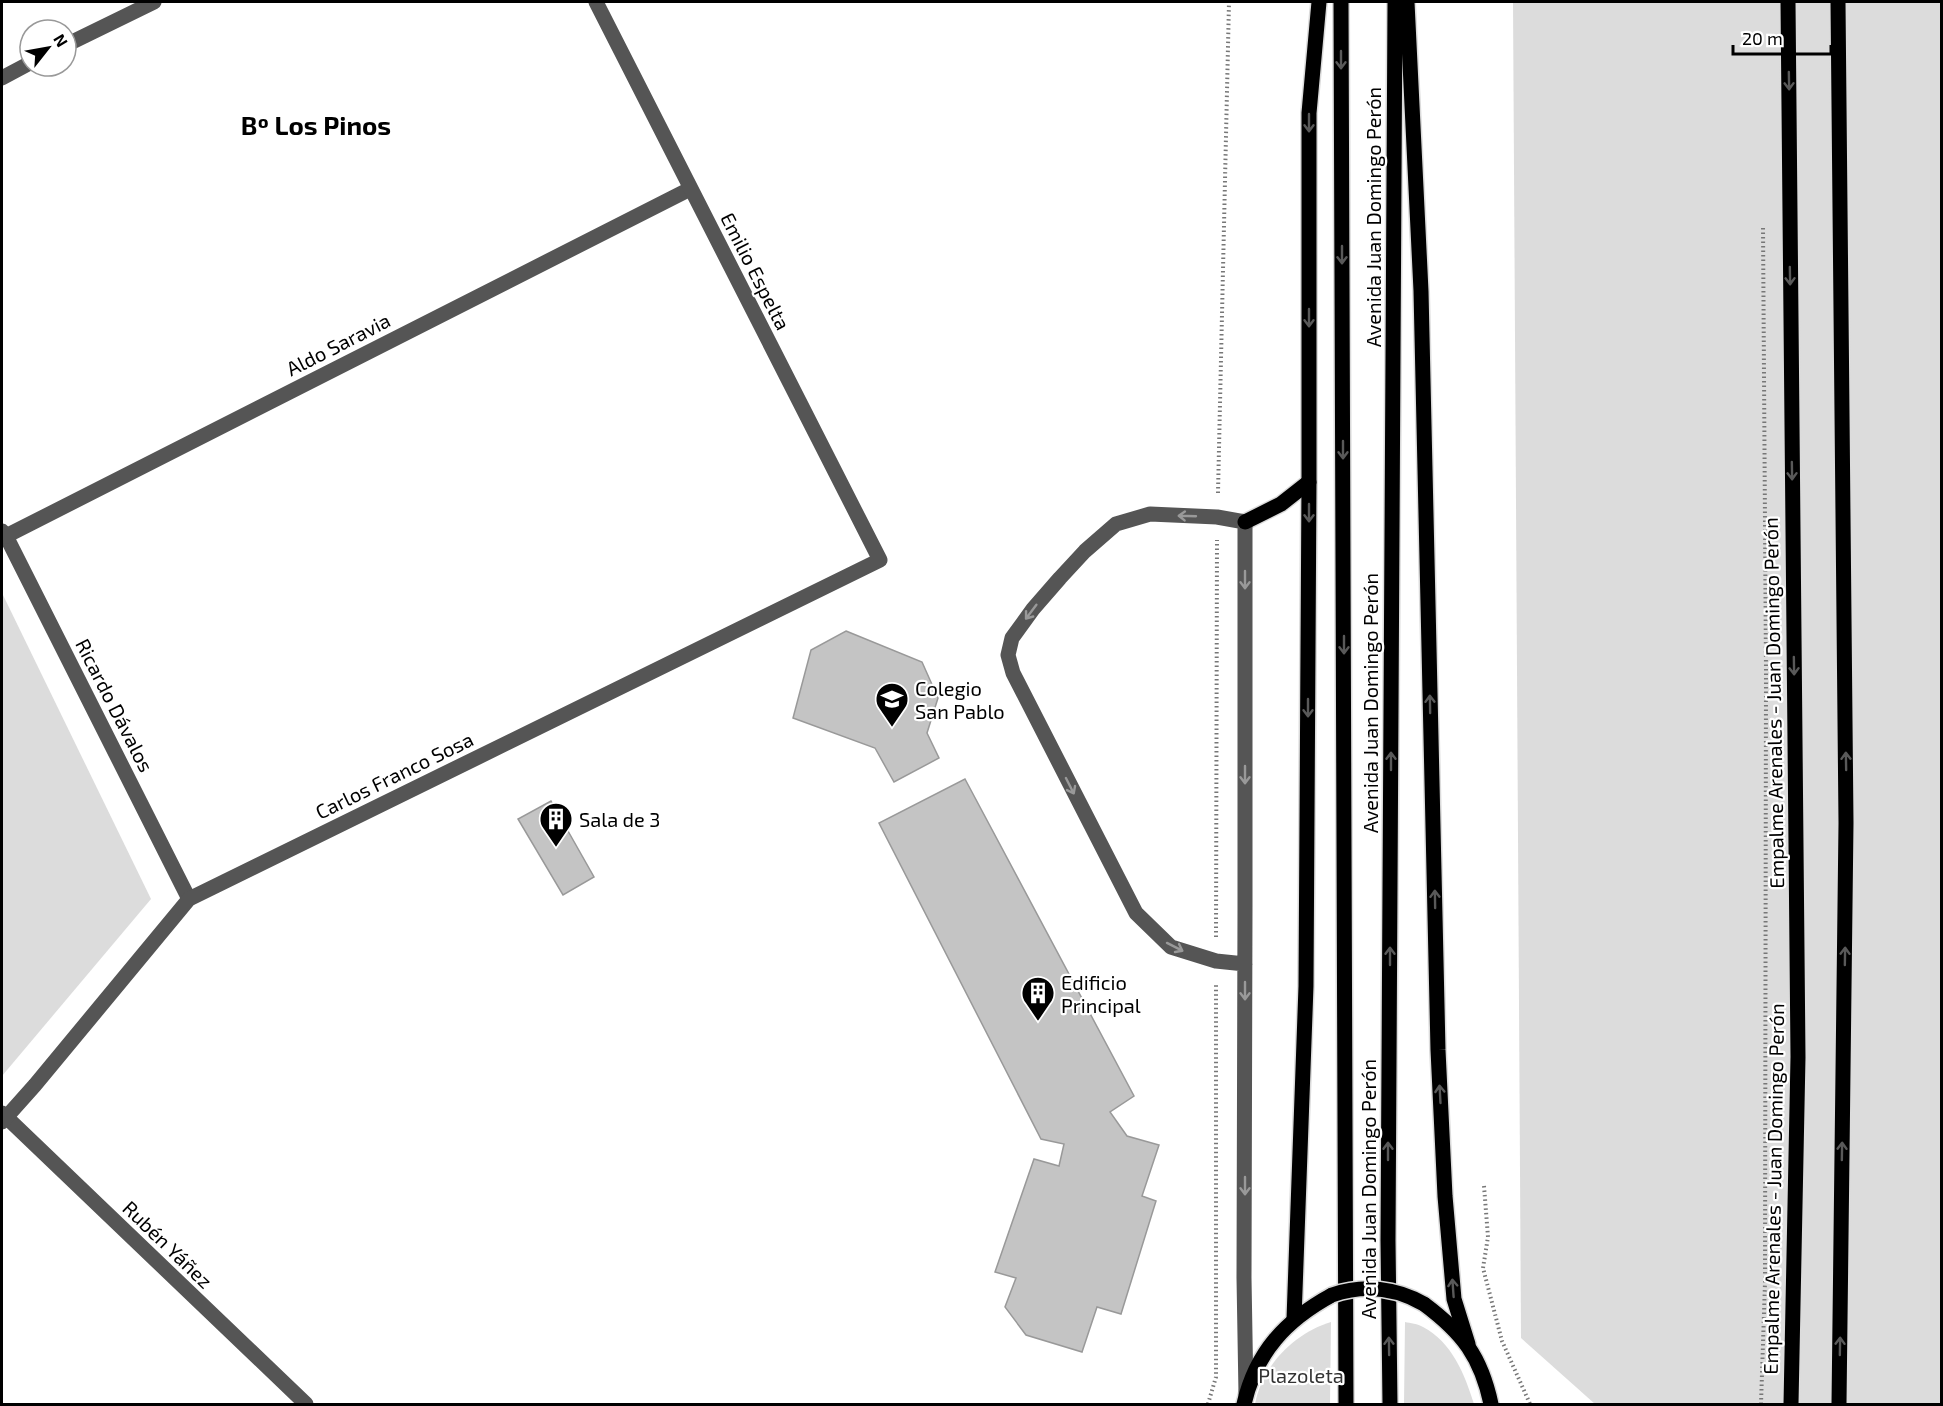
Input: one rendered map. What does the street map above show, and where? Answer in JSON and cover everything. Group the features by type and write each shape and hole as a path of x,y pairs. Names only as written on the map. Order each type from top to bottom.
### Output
{"main road":[{"path":"1294,1319 1306,986 1309,113 1319,2"},
{"name":"Avenida Juan Domingo Perón","path":"1341,2 1346,1404"},
{"name":"Avenida Juan Domingo Perón","path":"1390,1404 1388,1230 1395,2"},
{"path":"1407,2 1421,291 1438,1050 1445,1196 1454,1299 1491,1404"},
{"name":"Empalme Arenales - Juan Domingo Perón","path":"1788,2 1798,1045 1791,1404"},
{"path":"1838,2 1846,823 1839,1404"},
{"path":"1245,522 1281,504 1309,482"},
{"path":"1245,1399 1254,1373 1267,1351 1294,1319 1332,1296 1347,1290 1379,1289 1399,1293 1424,1304 1444,1319 1468,1344"}],"street":[{"path":"78,39 154,2"},
{"name":"Emilio Espelta","path":"596,2 880,560"},
{"path":"2,78 18,69"},
{"name":"Aldo Saravia","path":"4,533 690,189"},
{"path":"1245,964 1216,961 1171,947 1136,913 1013,673 1008,655 1012,638 1033,609 1085,551 1116,524 1150,514 1217,517 1245,522 1245,964 1244,1278 1245,1399"},
{"name":"Ricardo Dávalos","path":"4,533 189,899"},
{"name":"Carlos Franco Sosa","path":"3,1118 189,899 880,560"},
{"name":"Rubén Yáñez","path":"3,1118 306,1404"}],"path":[{"path":"1761,1404 1765,1283 1766,659 1763,217"},
{"path":"1484,1186 1488,1237 1483,1268 1502,1341 1530,1404"}],"green space":[{"path":"1513,2 1941,2 1941,1404 1595,1404 1521,1338"},
{"path":"2,593 151,899 2,1076"},
{"name":"Plazoleta","path":"1331,1322 1330,1404 1255,1404 1265,1377 1272,1364 1282,1353 1304,1334"},
{"path":"1405,1322 1416,1324 1433,1333 1450,1350 1462,1371 1474,1404 1404,1404"}],"building":[{"path":"846,631 922,662 938,698 927,733 939,758 894,782 875,748 793,718 811,650"},
{"name":"Edificio Principal","path":"965,779 1134,1096 1110,1112 1127,1136 1159,1145 1142,1196 1156,1201 1121,1314 1097,1307 1082,1352 1026,1335 1005,1307 1016,1278 995,1272 1034,1159 1059,1166 1064,1144 1041,1139 879,823"},
{"name":"Sala de 3","path":"551,801 594,877 563,895 518,819"}],"place":[{"name":"Colegio San Pablo","path":"892,728"},
{"name":"Sala de 3","path":"556,848"},
{"name":"Edificio Principal","path":"1038,1022"}],"district":[{"name":"Bº Los Pinos","path":"316,124"}]}
